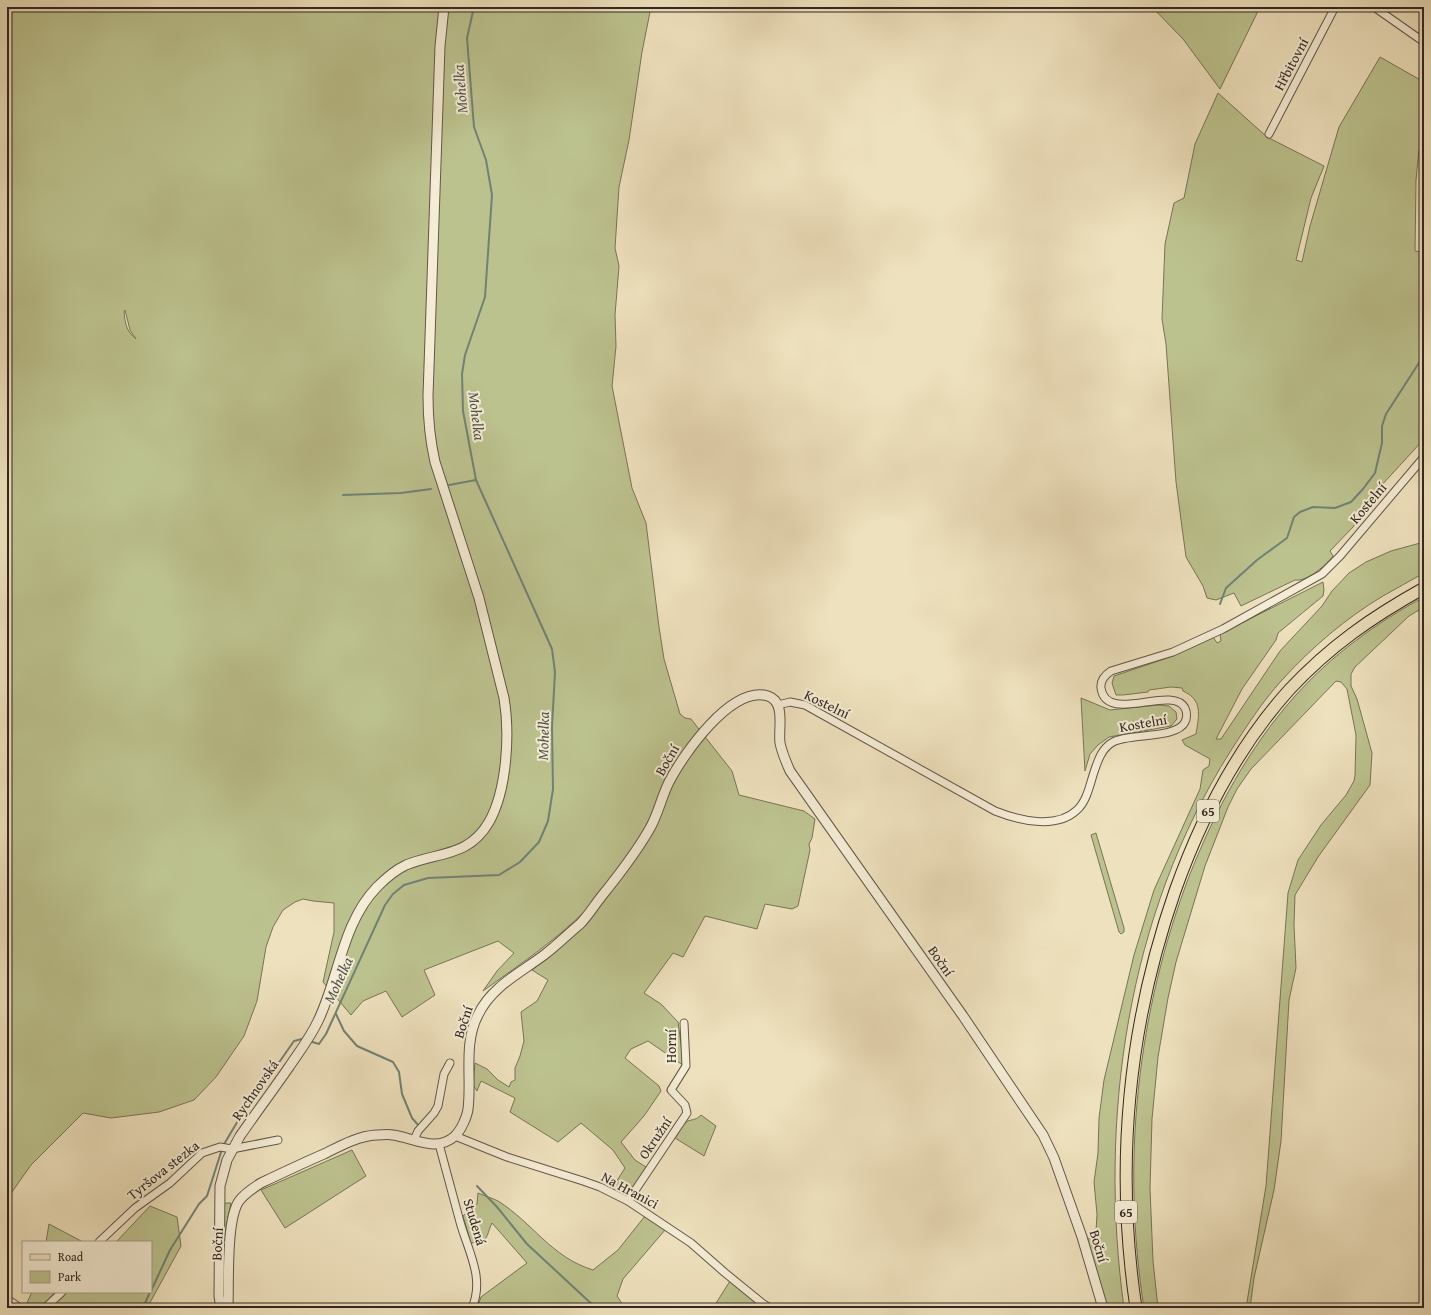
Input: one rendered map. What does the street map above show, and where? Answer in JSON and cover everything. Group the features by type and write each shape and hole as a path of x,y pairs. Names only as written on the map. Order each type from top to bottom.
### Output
{"main road":[{"name":"65","path":"1136,1308 1131,1270 1126,1203 1126,1143 1131,1076 1139,1027 1152,967 1167,914 1187,860 1209,809 1226,777 1262,723 1290,690 1324,656 1352,632 1388,608 1424,588"}],"street":[{"name":"Rychnovská","path":"221,1308 219,1296 220,1186 227,1160 226,1148 240,1136 304,1046 319,1021 350,931 366,901 387,878 397,870 420,861 458,851 473,840 488,824 494,811 505,764 507,714 504,698 479,598 435,462 430,440 428,421 440,46 444,7"},
{"name":"Hřbitovní","path":"1269,134 1335,7"},
{"path":"1374,7 1424,42"},
{"name":"Kostelní","path":"778,705 790,702 805,705 995,811 1023,820 1041,822 1058,819 1072,814 1078,809 1086,796 1098,760 1105,747 1120,739 1178,730 1186,719 1186,712 1183,705 1174,700 1131,704 1118,704 1111,702 1105,697 1102,690 1102,682 1106,675 1111,671 1173,652 1223,629 1322,574 1340,556 1424,457"},
{"name":"Boční","path":"455,1136 468,1111 470,1043 476,1018 483,1006 500,986 546,954 582,922 622,871 650,829 669,782 688,749 727,708 742,700 754,696 769,697 778,705 780,712 780,740 782,752 790,771 963,1016 1043,1135 1057,1165 1082,1237 1103,1308"},
{"name":"Horní","path":"671,1090 686,1066 684,1023"},
{"path":"414,1140 418,1131 434,1113 438,1106 444,1074 450,1063"},
{"name":"Okružní","path":"628,1201 687,1113 685,1105 671,1090"},
{"name":"Boční","path":"228,1308 231,1227 234,1211 239,1200 247,1192 261,1183 350,1141 372,1135 392,1134 432,1144 439,1144"},
{"path":"439,1144 455,1136"},
{"name":"Na Hranici","path":"455,1136 507,1157 530,1163 600,1187 628,1201 692,1243 762,1303 770,1308"},
{"name":"Tyršova stezka","path":"100,1241 135,1208 170,1183 202,1153 278,1140"},
{"name":"Studená","path":"439,1144 460,1224 475,1268 477,1288 472,1308"},
{"path":"45,1308 61,1293"},
{"path":"7,1298 20,1308"}],"green space":[{"path":"7,7 651,7 642,52 629,140 619,187 615,248 619,266 615,315 616,346 612,386 632,488 646,523 664,659 680,714 685,718 691,719 732,771 739,795 804,811 815,819 798,906 792,909 765,904 757,929 705,916 683,957 673,953 644,993 661,1004 678,1022 684,1066 648,1041 631,1049 625,1058 659,1086 661,1091 644,1116 621,1142 635,1160 646,1167 637,1184 631,1192 627,1194 624,1195 611,1190 625,1168 613,1150 581,1123 558,1142 510,1112 515,1098 481,1081 477,1091 473,1085 475,1063 487,1069 498,1080 509,1087 511,1082 515,1080 515,1068 524,1041 521,1012 537,1001 548,980 532,970 566,941 586,910 549,942 483,991 497,971 514,953 498,941 424,970 435,995 402,1017 386,991 363,1001 351,1015 323,982 334,932 334,903 303,899 295,902 283,910 273,927 266,947 257,1001 244,1036 216,1077 194,1100 159,1112 111,1118 83,1113 31,1165 7,1199","holes":["125,310 130,330 136,339 130,333 127,326 124,315"]},
{"path":"1152,7 1260,7 1220,89 1183,39"},
{"path":"1380,57 1424,82 1424,137 1419,150 1416,180 1415,251 1424,252 1424,439 1369,499 1354,526 1330,551 1333,556 1316,572 1300,580 1295,580 1241,606 1234,593 1216,600 1207,598 1203,586 1186,557 1176,482 1166,344 1162,319 1165,244 1174,203 1184,198 1195,144 1218,93 1267,137 1324,166 1311,198 1296,260 1302,262 1310,226 1339,127"},
{"path":"1424,542 1424,573 1383,596 1342,624 1305,656 1268,697 1230,752 1195,815 1166,881 1144,950 1129,1020 1119,1092 1115,1164 1117,1237 1124,1308 1107,1308 1086,1241 1096,1232 1097,1214 1094,1182 1098,1153 1099,1118 1104,1080 1134,955 1154,890 1200,789 1203,770 1209,766 1210,759 1185,745 1182,740 1196,734 1198,709 1194,699 1183,691 1182,688 1171,687 1149,690 1148,692 1116,695 1112,683 1114,676 1173,656 1213,637 1217,643 1221,641 1220,634 1323,582 1323,596 1278,633 1276,640 1242,689 1216,739 1221,739 1280,651 1322,606 1332,591 1349,573 1366,562 1391,551"},
{"path":"1424,597 1424,607 1409,616 1355,667 1351,674 1351,686 1357,699 1372,753 1370,785 1318,857 1295,895 1294,925 1296,968 1289,1000 1281,1141 1274,1190 1254,1278 1250,1308 1246,1308 1266,1186 1288,893 1298,860 1321,825 1346,795 1354,781 1355,775 1356,735 1347,689 1341,682 1336,681 1251,769 1237,789 1228,807 1205,866 1176,962 1158,1057 1152,1119 1150,1188 1153,1261 1158,1308 1144,1308 1137,1253 1134,1198 1134,1143 1138,1088 1146,1033 1157,980 1172,926 1190,874 1222,803 1248,758 1278,716 1309,681 1339,654 1372,629"},
{"path":"1081,698 1110,710 1158,705 1169,706 1176,712 1177,719 1171,726 1109,737 1098,745 1090,754 1085,771"},
{"path":"1096,833 1124,928 1124,932 1121,934 1119,932 1091,835"},
{"path":"701,1115 716,1126 704,1156 675,1138 686,1122 696,1119"},
{"path":"352,1150 366,1176 285,1228 261,1190"},
{"path":"478,1193 498,1201 522,1219 565,1257 593,1270 618,1250 645,1216 665,1230 623,1279 617,1296 625,1308 477,1308 481,1297 527,1263 492,1223 484,1240 471,1243 463,1216 477,1204"},
{"path":"223,1203 231,1203 226,1227 225,1298 223,1298"},
{"path":"150,1206 177,1217 181,1246 147,1308 51,1308 65,1293 152,1293 152,1241 117,1241"},
{"path":"49,1224 81,1241 46,1241"},
{"path":"730,1281 765,1308 713,1308"},
{"path":"32,1293 54,1293 41,1308 29,1308 26,1305"}],"waterway":[{"name":"Mohelka","path":"309,1041 319,1044 326,1034 385,905 393,894 404,885 428,878 499,875 520,862 539,842 548,821 553,789 552,727 555,672 552,649 476,480 463,411 462,374 465,355 485,297 492,195 486,160 474,127 467,38 474,7"},
{"path":"1220,604 1226,588 1257,560 1287,538 1294,517 1300,512 1313,507 1335,508 1351,502 1363,489 1375,473 1382,443 1382,426 1386,414 1424,355"},
{"path":"449,485 476,480"},
{"path":"343,495 401,493 431,489"},
{"path":"336,1014 344,1031 357,1046 393,1062 399,1072 402,1094 412,1118 419,1126"},
{"name":"Mohelka","path":"152,1289 170,1250 199,1204 207,1196 223,1146 236,1124 294,1041 302,1039 305,1040"},
{"path":"477,1186 497,1207 527,1244 596,1308"},
{"name":"Mohelka","path":"143,1308 150,1293"}]}
